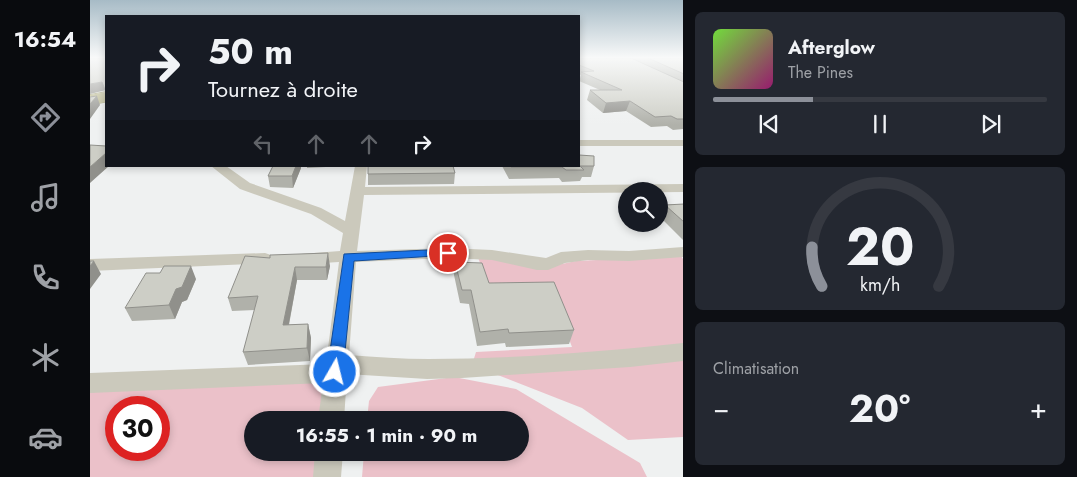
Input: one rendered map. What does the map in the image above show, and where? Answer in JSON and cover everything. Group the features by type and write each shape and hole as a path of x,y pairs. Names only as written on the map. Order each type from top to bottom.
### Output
{"highway":[{"path":"90,100 105,98"}],"street":[{"path":"580,143 683,143"},
{"path":"221,167 245,186 316,211 352,231"},
{"path":"332,411 348,257 360,167"},
{"path":"357,191 683,188"},
{"path":"90,265 448,253 492,255 537,264 548,264 562,258 588,255 628,256 683,252"},
{"path":"90,382 336,368 462,368 630,358 683,352"},
{"path":"327,477 328,461"}],"shaded area":[{"path":"681,256 683,259 683,437 628,440 582,408 472,365 476,352 572,347 551,292 490,294 478,257 543,268 576,261"},
{"path":"331,375 325,411 244,411 244,461 318,461 315,477 90,477 90,391"},
{"path":"454,377 516,389 640,463 647,477 362,477 363,461 529,461 529,411 368,411 369,401 378,387"}],"building":[{"path":"90,80 105,80 105,90 102,82 90,84"},
{"path":"600,80 683,82 683,119 671,116 655,117 630,101 606,103 590,90 622,90"},
{"path":"97,96 90,104 90,97"},
{"path":"90,145 105,146 105,154 90,167"},
{"path":"580,155 594,156 594,166 580,166"},
{"path":"580,166 584,170 566,170 562,167"},
{"path":"272,167 296,167 292,176 268,176"},
{"path":"368,167 453,167 455,173 368,174"},
{"path":"683,204 683,221 668,208 668,205"},
{"path":"328,253 326,267 295,267 283,325 308,324 307,348 243,352 258,296 228,298 245,256 270,258 270,255"},
{"path":"455,262 482,263 489,283 554,282 574,330 509,333 508,329 480,332 471,290 462,290"},
{"path":"164,266 191,266 182,287 176,289 169,305 125,308 146,273 160,273"}],"route":[{"path":"335,372 345,301 348,257 448,253"}]}
